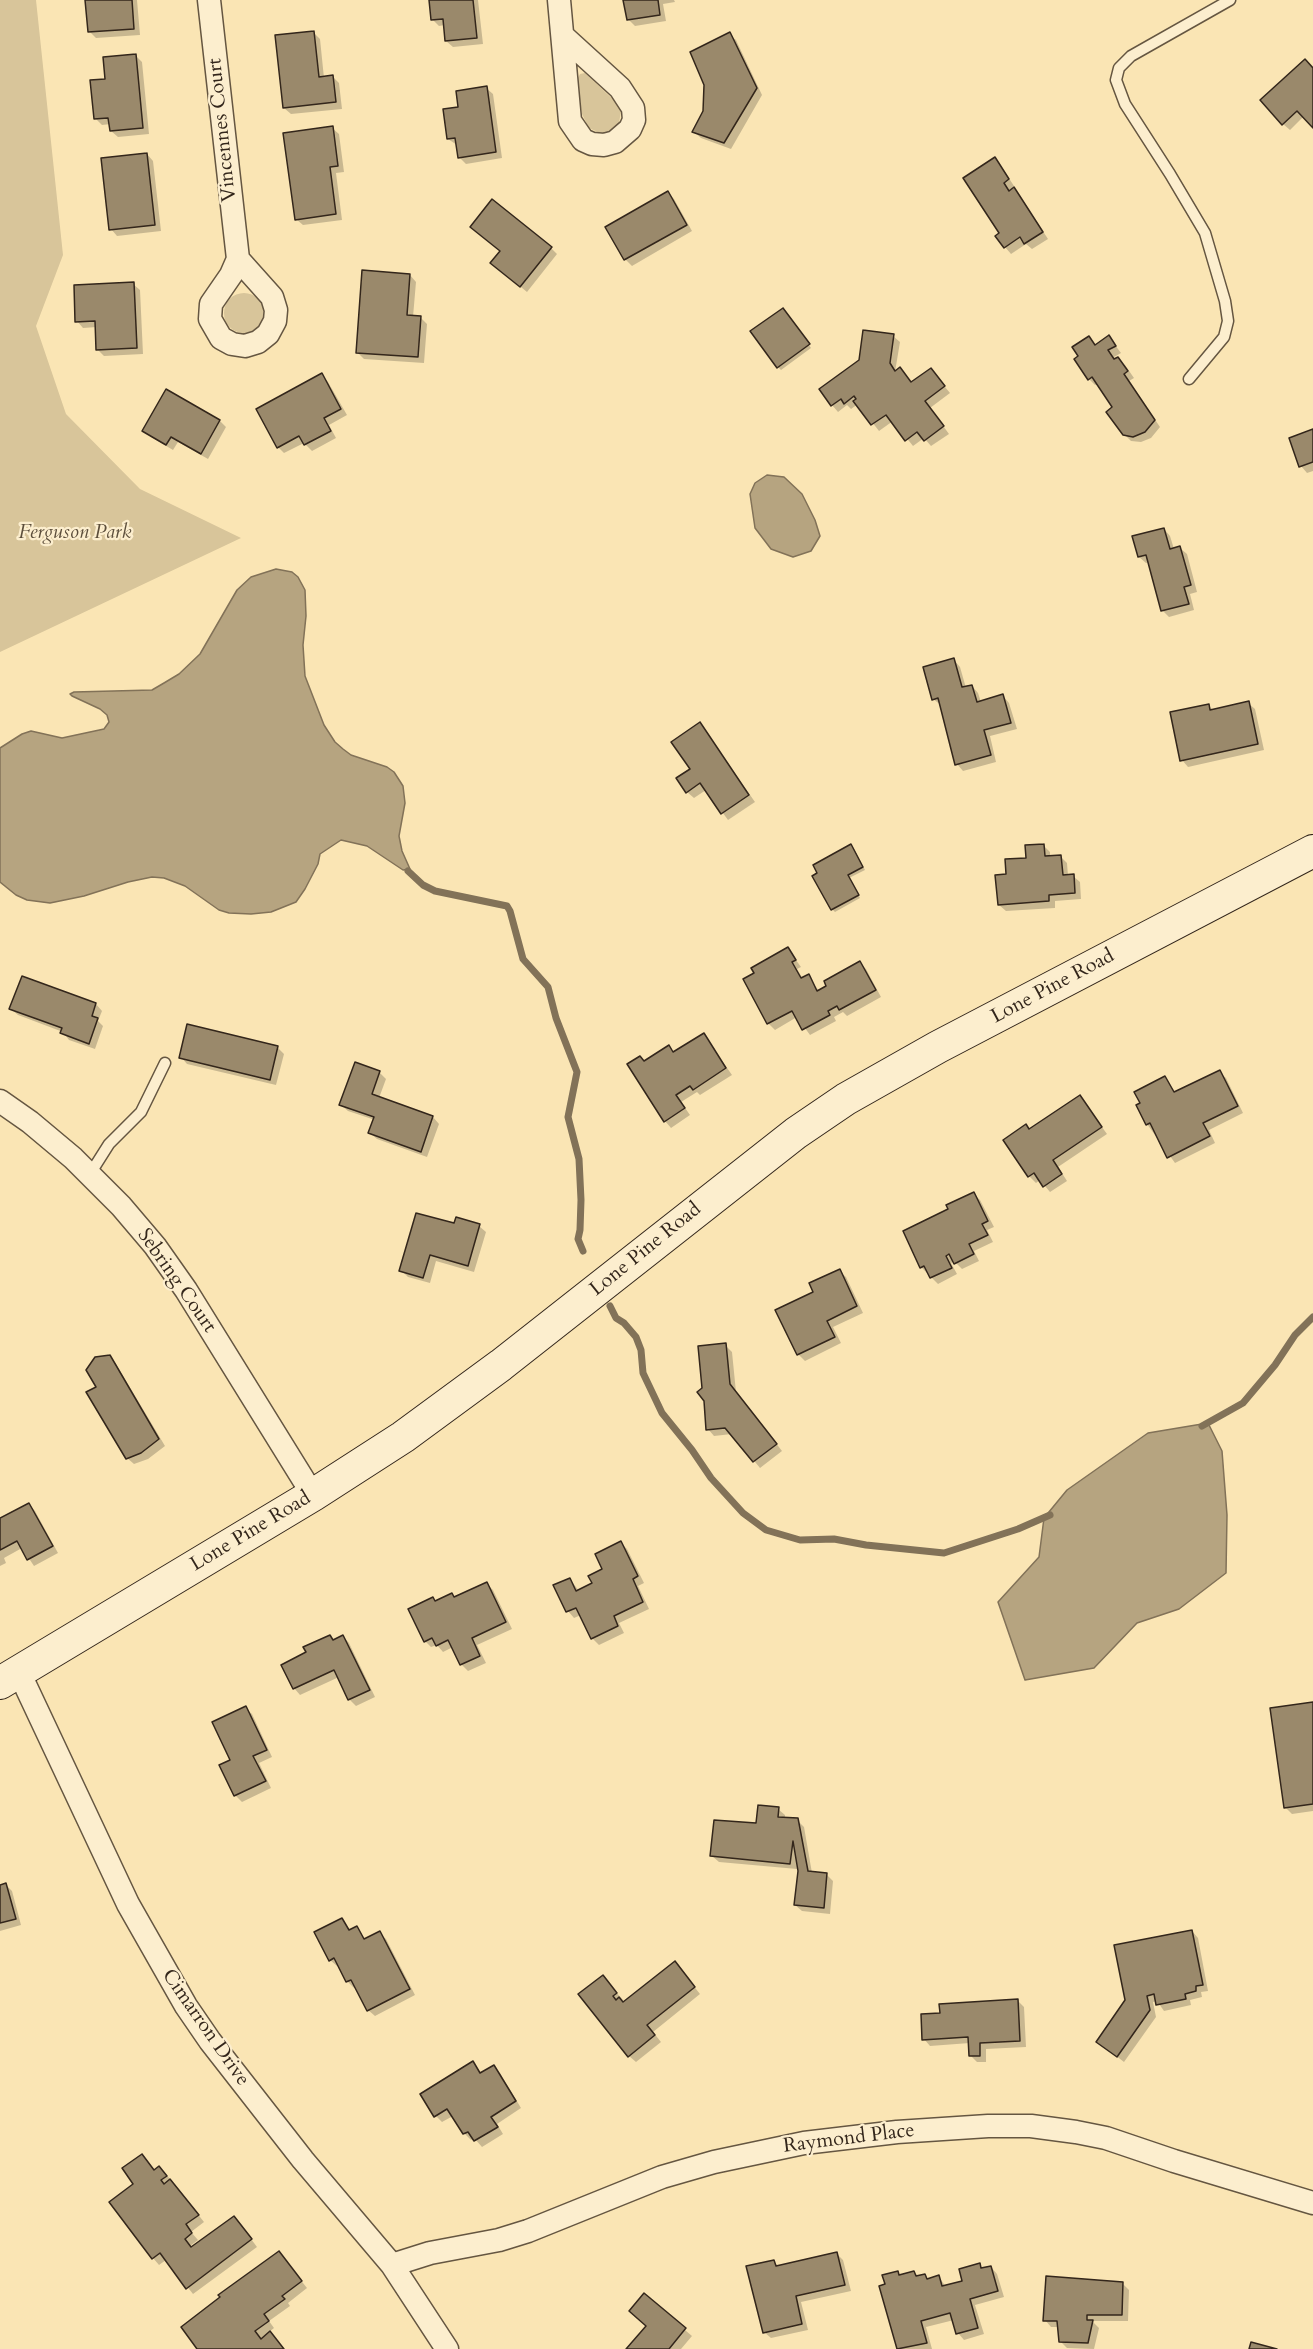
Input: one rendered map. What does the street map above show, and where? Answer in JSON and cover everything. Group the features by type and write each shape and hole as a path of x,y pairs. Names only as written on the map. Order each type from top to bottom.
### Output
{"street":[{"name":"Vincennes Court","path":"209,0 238,259"},
{"path":"559,0 570,121 583,140 592,144 604,145 615,142 630,129 634,120 633,108 620,88 564,37"},
{"name":"Lone Pine Road","path":"10,1677 313,1495 448,1405 776,1148 846,1099 938,1047 1313,851"},
{"name":"Sebring Court","path":"0,1101 44,1134 90,1174 121,1206 171,1267 313,1495"},
{"name":"Cimarron Drive","path":"10,1677 128,1904 186,2006 224,2059 303,2160 392,2265 447,2349"},
{"name":"Raymond Place","path":"392,2265 430,2253 499,2240 528,2231 662,2177 714,2162 804,2143 897,2132 988,2126 1031,2126 1076,2132 1106,2138 1174,2162 1313,2203"}],"lane":[{"path":"1189,379 1224,337 1228,321 1225,301 1205,233 1125,104 1116,80 1119,68 1131,56 1230,0"},
{"path":"90,1174 109,1144 141,1112 165,1063"}],"green space":[{"name":"Ferguson Park","path":"0,0 36,0 63,255 36,326 66,414 140,489 241,538 0,652"},
{"path":"585,73 619,105 621,111 619,123 606,133 589,128 582,114 577,80 580,74"},
{"path":"244,293 258,299 264,313 258,327 244,333 230,327 224,313 230,299"}],"shaded area":[{"path":"767,475 784,477 802,494 820,536 811,551 793,557 771,549 755,528 750,494 755,483"},
{"path":"276,569 292,572 298,577 305,590 306,616 303,645 305,676 324,725 335,742 343,749 351,755 387,767 394,772 403,786 405,803 399,836 402,851 410,869 403,870 367,846 341,840 320,854 318,864 296,902 271,912 251,914 219,910 185,886 164,878 152,877 128,882 84,896 50,903 27,900 16,895 0,882 0,748 31,731 62,738 104,729 109,722 107,715 70,694 74,692 152,690 179,674 200,654 237,590 251,577"},
{"path":"1208,1423 1222,1451 1227,1515 1226,1573 1179,1609 1137,1623 1094,1668 1025,1680 998,1602 1039,1557 1044,1518 1067,1490 1148,1433"}],"building":[{"path":"85,0 132,0 134,29 88,32"},
{"path":"429,0 473,0 477,38 445,41 443,19 431,20"},
{"path":"623,0 658,0 660,15 627,20"},
{"path":"314,31 319,77 333,75 336,102 283,108 275,35"},
{"path":"730,32 757,88 724,143 692,132 703,111 704,85 690,52"},
{"path":"136,54 143,128 110,131 108,118 94,119 90,80 105,79 103,57"},
{"path":"1305,59 1313,68 1313,128 1297,111 1282,125 1260,100"},
{"path":"487,86 496,152 458,158 455,138 447,139 443,109 458,107 456,91"},
{"path":"333,126 338,166 330,167 336,214 295,220 283,133"},
{"path":"147,153 155,225 109,230 101,158"},
{"path":"995,157 1009,179 1004,183 1009,191 1014,187 1043,232 1024,244 1020,237 1004,248 995,236 999,233 963,178"},
{"path":"668,191 687,225 624,260 605,227"},
{"path":"492,199 552,247 520,287 490,263 500,251 470,227"},
{"path":"362,270 410,274 407,315 421,316 418,357 356,353"},
{"path":"134,282 137,348 96,350 95,321 75,322 74,285"},
{"path":"783,308 810,344 777,368 750,331"},
{"path":"863,330 894,334 890,363 895,371 900,367 911,382 931,368 945,386 925,401 944,426 924,441 917,432 905,441 886,415 871,425 853,401 856,399 854,396 844,404 841,399 831,406 819,389 859,360"},
{"path":"1109,335 1116,346 1108,350 1114,359 1118,357 1128,371 1124,374 1155,420 1145,432 1133,437 1123,435 1106,412 1112,407 1092,377 1088,380 1074,359 1078,356 1072,347 1089,336 1095,345"},
{"path":"322,373 341,409 324,418 331,431 304,445 299,436 277,448 256,409"},
{"path":"166,389 220,420 201,454 171,437 166,445 142,431"},
{"path":"1313,429 1313,462 1299,467 1289,438"},
{"path":"1164,528 1170,549 1180,546 1191,585 1184,587 1189,604 1161,611 1146,555 1138,557 1132,536"},
{"path":"954,658 962,687 972,685 977,702 1003,694 1011,723 984,730 991,755 955,765 938,698 932,700 923,667"},
{"path":"1249,701 1258,744 1180,761 1170,712 1209,704 1210,710"},
{"path":"700,722 749,795 721,814 700,783 686,793 676,778 690,769 671,742"},
{"path":"851,844 863,867 848,875 859,895 831,910 812,876 817,873 813,865"},
{"path":"1044,844 1045,856 1061,855 1063,875 1074,874 1075,893 1049,895 1049,901 998,905 995,875 1006,874 1005,859 1026,858 1025,845"},
{"path":"788,947 796,960 792,962 801,978 809,974 817,991 826,986 824,981 860,961 876,990 839,1010 837,1006 828,1011 830,1015 802,1030 792,1011 767,1024 743,979 754,973 751,968"},
{"path":"22,976 96,1003 92,1016 98,1018 89,1044 60,1033 62,1028 9,1009"},
{"path":"187,1024 278,1046 270,1080 179,1058"},
{"path":"704,1033 726,1068 693,1090 690,1086 676,1095 685,1108 664,1122 627,1064 640,1056 644,1061 669,1045 673,1052"},
{"path":"355,1062 380,1071 372,1094 433,1116 421,1152 368,1133 374,1117 339,1105"},
{"path":"1220,1070 1238,1106 1203,1123 1210,1136 1167,1158 1150,1123 1146,1125 1136,1105 1140,1103 1134,1092 1165,1076 1174,1092"},
{"path":"1080,1095 1102,1127 1053,1160 1062,1174 1043,1187 1034,1173 1028,1177 1003,1140 1026,1124 1029,1129"},
{"path":"974,1192 988,1221 982,1224 988,1235 969,1244 974,1254 954,1264 949,1254 946,1256 952,1268 930,1278 924,1266 920,1268 903,1231 948,1209 946,1205"},
{"path":"416,1213 454,1223 456,1217 480,1224 468,1266 430,1255 423,1278 399,1271"},
{"path":"840,1269 857,1306 827,1321 835,1337 797,1355 775,1310 813,1292 809,1283"},
{"path":"726,1343 730,1384 777,1444 753,1462 725,1428 706,1430 704,1401 697,1392 702,1388 698,1346"},
{"path":"110,1355 159,1439 141,1453 126,1459 86,1392 96,1387 86,1370 95,1357"},
{"path":"29,1503 53,1546 27,1560 17,1541 0,1550 0,1518"},
{"path":"621,1541 638,1576 633,1579 643,1602 614,1616 618,1626 591,1639 576,1608 566,1612 553,1585 570,1578 576,1591 592,1583 588,1576 602,1569 595,1554"},
{"path":"487,1582 506,1622 472,1638 480,1656 460,1665 448,1640 436,1646 432,1638 424,1642 408,1609 433,1597 435,1601 452,1593 454,1597"},
{"path":"330,1635 333,1640 343,1635 370,1690 348,1700 334,1670 293,1689 281,1665 306,1652 303,1647"},
{"path":"1313,1702 1313,1804 1284,1808 1270,1708"},
{"path":"246,1706 267,1750 253,1756 266,1781 234,1796 219,1765 230,1760 212,1722"},
{"path":"758,1805 779,1807 778,1817 798,1818 808,1871 827,1873 824,1908 794,1905 798,1871 793,1841 790,1864 710,1856 714,1820 756,1823"},
{"path":"6,1883 16,1919 0,1923 0,1885"},
{"path":"342,1918 349,1930 357,1926 364,1939 380,1931 410,1989 367,2011 351,1980 346,1982 334,1958 329,1961 314,1932"},
{"path":"1192,1930 1203,1985 1196,1986 1196,1991 1185,1994 1186,1999 1156,2005 1154,1994 1147,1996 1150,2010 1117,2057 1096,2042 1125,2000 1114,1945"},
{"path":"675,1961 695,1987 647,2025 655,2035 628,2057 578,1994 603,1975 617,1993 613,1996 616,2000 619,1997 623,2002"},
{"path":"1018,1999 1020,2041 980,2043 980,2056 969,2056 968,2037 922,2040 921,2014 940,2013 939,2004"},
{"path":"473,2061 480,2073 494,2065 516,2101 491,2117 498,2127 474,2141 468,2132 463,2134 447,2109 434,2117 420,2094"},
{"path":"142,2154 154,2170 159,2166 167,2176 161,2180 164,2184 170,2179 199,2215 186,2224 192,2233 185,2239 191,2247 234,2216 252,2239 186,2289 160,2253 152,2259 109,2202 133,2184 122,2168"},
{"path":"279,2251 302,2281 282,2296 285,2299 264,2314 269,2321 255,2331 261,2339 270,2331 284,2349 197,2349 181,2327 220,2297 218,2295"},
{"path":"837,2252 845,2285 796,2296 802,2324 763,2333 746,2266 774,2260 776,2266"},
{"path":"980,2263 981,2268 991,2266 998,2291 970,2299 978,2328 956,2334 950,2313 921,2321 927,2343 897,2349 879,2286 885,2284 882,2275 898,2271 899,2275 914,2271 916,2276 925,2274 927,2279 939,2275 942,2286 962,2281 959,2269"},
{"path":"1046,2276 1123,2282 1122,2315 1087,2315 1087,2320 1093,2320 1088,2343 1059,2342 1057,2321 1043,2321"},
{"path":"644,2293 686,2328 669,2349 626,2349 646,2326 629,2311"},
{"path":"1251,2342 1277,2349 1249,2349"}],"waterway":[{"path":"408,871 423,885 435,891 507,906 523,959 548,987 556,1018 577,1072 568,1117 579,1159 581,1200 578,1239 583,1251"},
{"path":"610,1306 616,1318 624,1323 636,1337 641,1350 643,1373 662,1413 711,1478 743,1513 766,1530 800,1540 834,1539 866,1545 944,1553 1018,1529 1050,1515"},
{"path":"1202,1426 1243,1403 1275,1365 1295,1335 1313,1317"}]}
